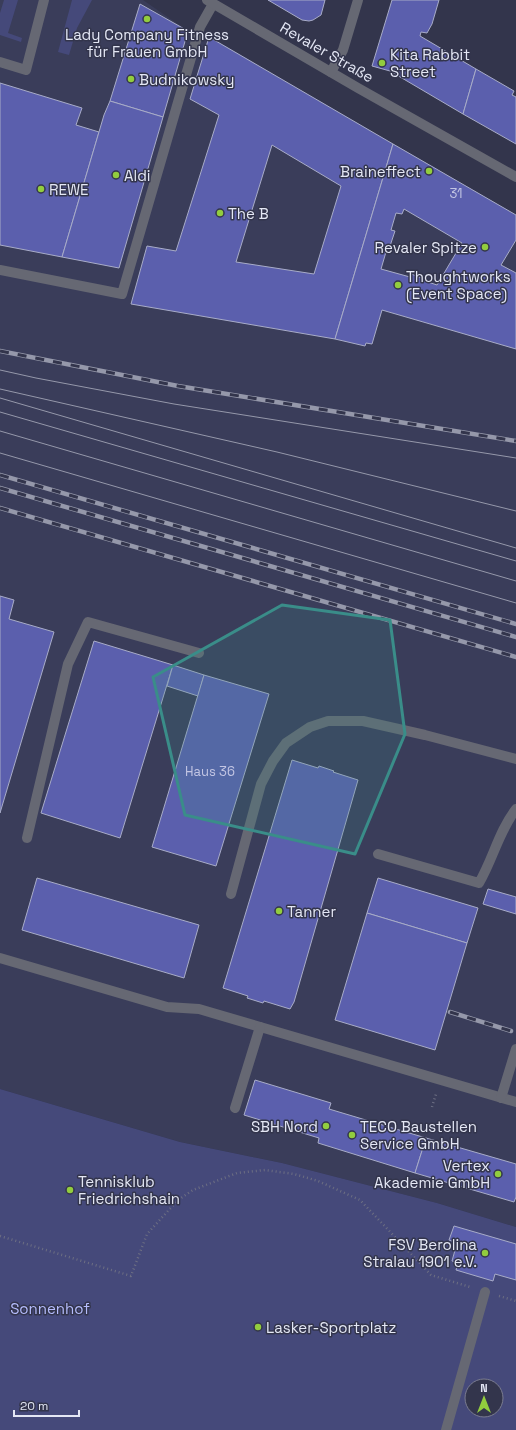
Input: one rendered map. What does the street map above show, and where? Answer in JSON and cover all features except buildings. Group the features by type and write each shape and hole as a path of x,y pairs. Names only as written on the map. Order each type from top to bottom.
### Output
{"street":[{"path":"0,62 26,70 44,0"},
{"path":"331,72 343,50 358,0"},
{"path":"0,270 122,294 200,27 210,2"},
{"name":"Revaler Straße","path":"210,2 516,177"},
{"path":"27,838 68,664 88,622 200,653"},
{"path":"231,894 261,784 273,761 286,743 310,727 328,721 363,721 425,735 516,759"},
{"path":"378,854 479,883 486,871 507,820 516,809"},
{"path":"0,958 167,1007 199,1009 516,1102"},
{"path":"235,1108 260,1027"},
{"path":"501,1098 516,1049"},
{"path":"446,1430 485,1292"}],"path":[{"path":"0,1236 130,1276 147,1234 178,1200 193,1190 230,1175 265,1170 294,1174 318,1181 360,1200 431,1275 516,1301"}],"highlighted area":[{"path":"282,605 390,620 405,734 355,854 185,815 153,677"}],"shaded area":[{"path":"0,0 143,0 188,31 207,35 516,215 516,1227 437,1203 282,1163 180,1142 0,1089"}],"green space":[{"path":"4,0 18,0 8,33 22,38 21,42 0,35 0,13"},
{"path":"72,0 92,0 77,28 69,55 58,52"},
{"name":"Lasker-Sportplatz","path":"0,1089 180,1142 282,1163 437,1203 516,1227 516,1430 0,1430"}],"tram line":[{"path":"0,370 174,404 516,458"},
{"path":"0,389 277,452 516,511"},
{"path":"0,398 516,548"},
{"path":"0,412 516,561"},
{"path":"0,431 516,581"},
{"path":"0,453 516,603"}],"railway":[{"path":"0,351 178,386 516,441"},
{"path":"0,475 516,624"},
{"path":"0,488 516,637"},
{"path":"0,508 516,657"},
{"path":"450,1012 511,1031"}],"place":[{"name":"Lady Company Fitness für Frauen GmbH","path":"147,19"},
{"name":"Kita Rabbit Street","path":"382,63"},
{"name":"Budnikowsky","path":"131,79"},
{"name":"Braineffect","path":"429,171"},
{"name":"Aldi","path":"116,175"},
{"name":"REWE","path":"41,189"},
{"name":"The B","path":"220,213"},
{"name":"Revaler Spitze","path":"485,247"},
{"name":"Thoughtworks (Event Space)","path":"398,285"},
{"name":"Tanner","path":"279,911"},
{"name":"SBH Nord","path":"326,1126"},
{"name":"TECO Baustellen Service GmbH","path":"352,1135"},
{"name":"Vertex Akademie GmbH","path":"498,1174"},
{"name":"Tennisklub Friedrichshain","path":"70,1190"},
{"name":"FSV Berolina Stralau 1901 e.V.","path":"485,1253"},
{"name":"Lasker-Sportplatz","path":"258,1327"}],"park label":[{"name":"Sonnenhof","path":"50,1308"}]}
